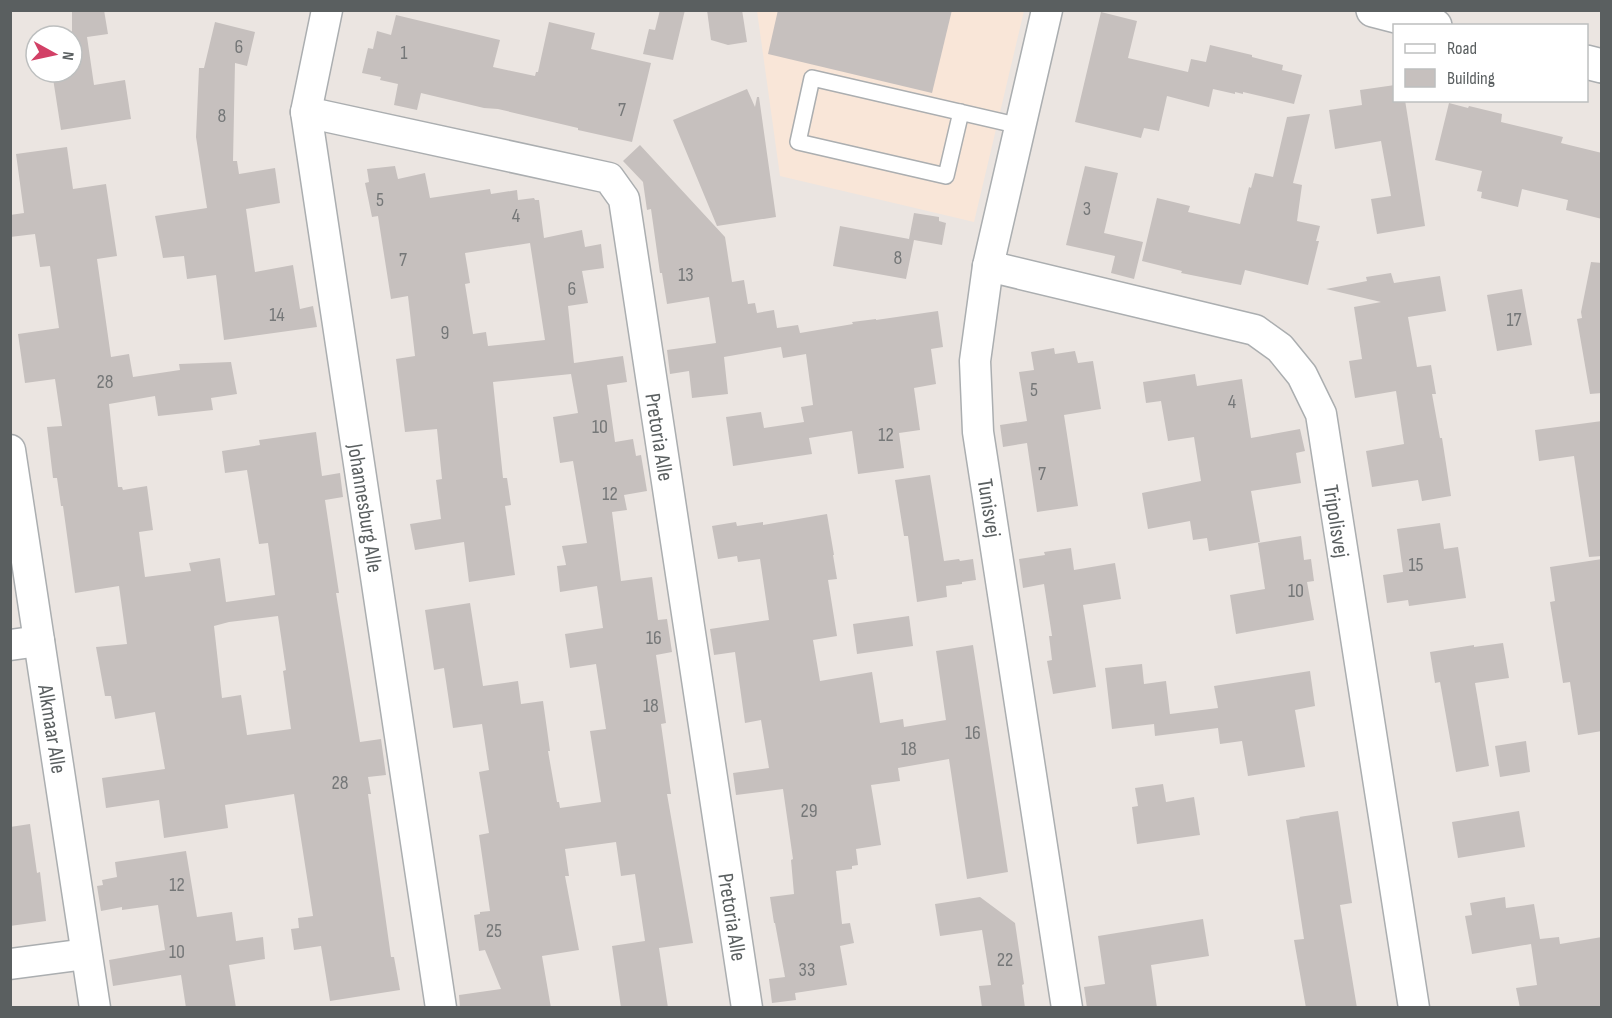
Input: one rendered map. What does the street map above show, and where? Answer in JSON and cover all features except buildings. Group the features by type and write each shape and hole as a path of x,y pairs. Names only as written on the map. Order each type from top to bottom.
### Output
{"street":[{"name":"Johannesburg Alle","path":"327,10 306,112 441,1008"},
{"name":"Tunisvej","path":"1047,10 987,266 975,361 978,432 1067,1008"},
{"path":"1373,10 1427,24"},
{"name":"Pretoria Alle","path":"306,112 609,178 624,199 747,1008"},
{"name":"Tripolisvej","path":"987,266 1255,330 1280,348 1302,375 1321,414 1414,1008"},
{"name":"Alkmaar Alle","path":"10,450 25,643 86,954 94,1008"},
{"path":"10,964 86,954"}],"lane":[{"path":"961,112 946,176 798,142 812,78 961,112 1020,126"}],"shaded area":[{"path":"757,11 1024,11 974,222 780,176"}]}
